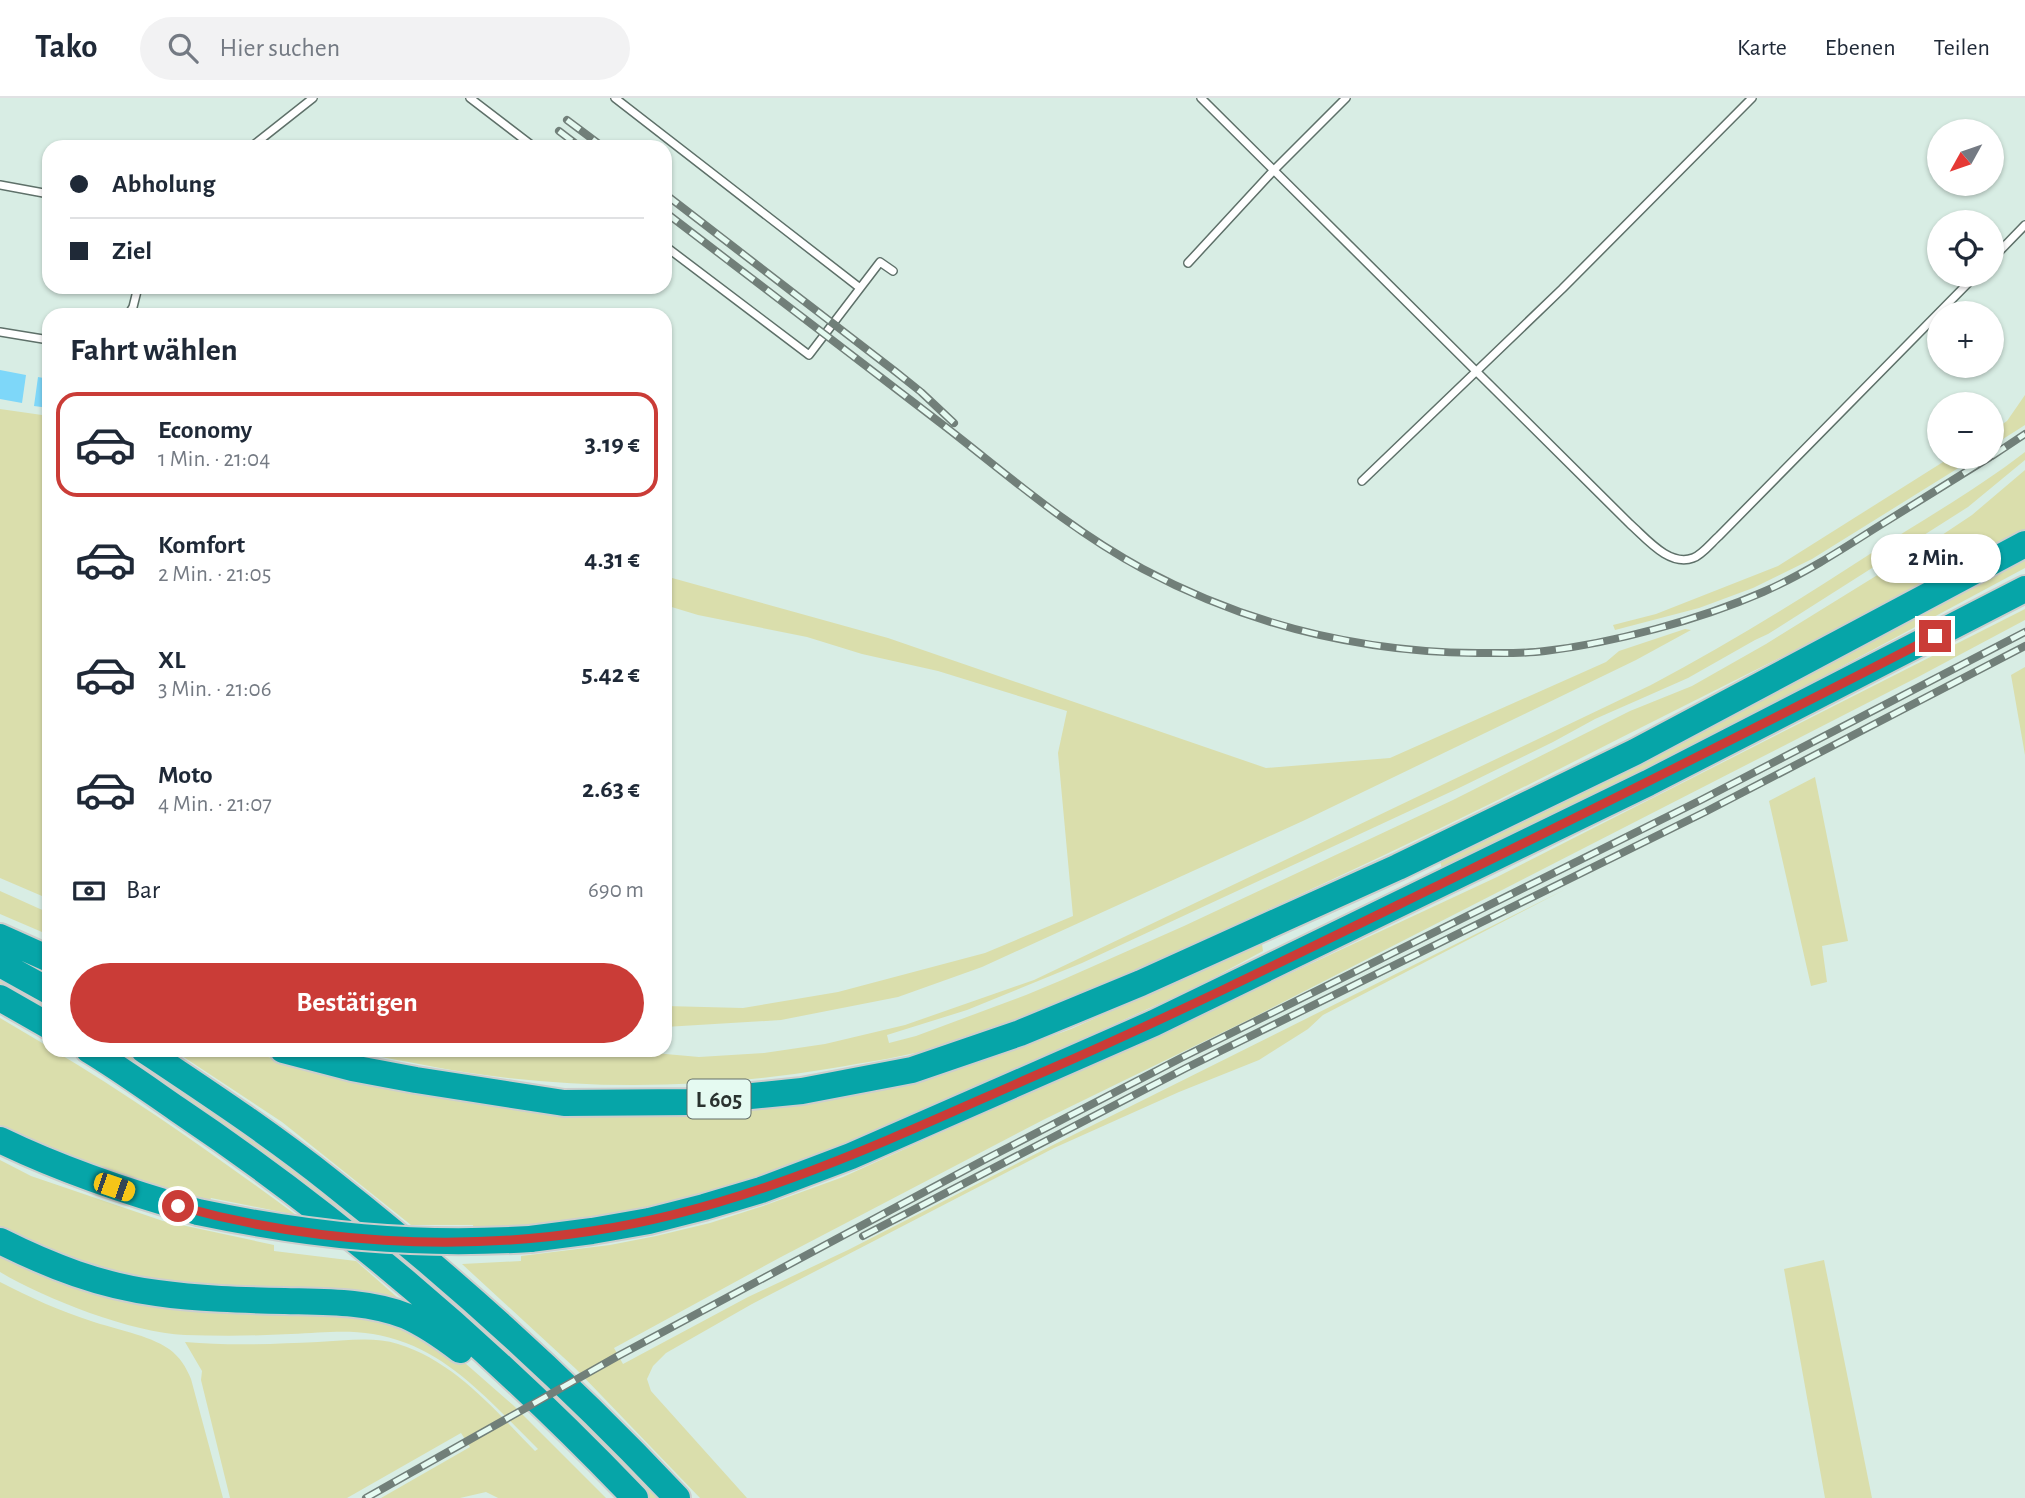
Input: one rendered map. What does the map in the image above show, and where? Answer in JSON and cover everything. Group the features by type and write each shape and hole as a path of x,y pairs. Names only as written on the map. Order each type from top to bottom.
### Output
{"highway":[{"name":"L 605","path":"310,1057 416,1080 564,1103 691,1102 802,1091 912,1070 1020,1034 1398,867 1635,752 2025,544"},
{"path":"0,1140 92,1180 198,1212 264,1226 350,1237 468,1242 530,1239 649,1221 704,1207 761,1190 876,1145 1154,1023 1648,783 2025,589"},
{"path":"0,937 42,956"},
{"path":"0,964 42,987"},
{"path":"0,998 42,1022"},
{"path":"99,1057 210,1131 330,1220 395,1273 512,1376 635,1498"},
{"path":"154,1057 279,1143 413,1248 542,1361 677,1498"},
{"path":"0,1241 65,1271 155,1293 235,1300 345,1303 403,1315 440,1335 564,1443 609,1471"}],"lane":[{"path":"260,140 313,98"},
{"path":"470,98 525,140"},
{"path":"615,98 669,140"},
{"path":"1201,98 1630,524 1667,555 1682,560 1693,558 1719,536 1964,287"},
{"path":"1188,263 1274,170 1346,98"},
{"path":"1362,481 1562,289 1752,98"},
{"path":"672,142 860,288"},
{"path":"0,185 42,193"},
{"path":"2004,247 2025,225"},
{"path":"672,251 809,355 880,262 893,271"},
{"path":"0,332 42,339"}],"green space":[{"path":"2025,395 2025,425 2004,438 2004,423"},
{"path":"0,409 42,415 42,896 0,878"},
{"path":"2025,452 2025,460 1968,507 1768,634 1688,678 1595,719 1459,788 1082,963 967,1010 887,1035 889,1043 916,1036 1062,980 1453,800 1630,711 1692,686 1766,644 1939,537 1972,515 2025,470 2025,534 1922,589 1502,798 1304,893 1010,1024 935,1048 873,1061 777,1076 676,1084 625,1085 524,1080 379,1057 672,1057 672,1055 699,1057 764,1053 825,1044 905,1025 1034,980 1651,685 1816,589"},
{"path":"1932,469 1957,469 1812,559 1753,588 1699,608 1615,630 1613,625 1656,614 1778,566"},
{"path":"2025,558 2025,568 1837,669 1790,699 1442,869 1440,861"},
{"path":"672,578 888,638 1266,768 1390,758 1606,662 1619,651 1685,629 1691,630 1636,660 1305,820 982,967 898,997 781,1020 672,1027 672,1006 743,1008 838,992 985,953 1073,916 1058,753 1067,711 938,671 862,654 807,637 672,607"},
{"path":"2025,609 2025,620 1918,677 1250,1019 1043,1120 614,1348 623,1364 748,1297 848,1250 1564,890 1323,1015 1308,1029 1259,1060 1179,1092 1054,1148 752,1304 666,1353 653,1366 647,1379 651,1391 747,1498 700,1498 576,1369 462,1264 521,1261 521,1256 610,1245 656,1236 710,1223 843,1177 1497,877"},
{"path":"2025,667 2025,755 2011,675"},
{"path":"1815,777 1848,941 1822,946 1827,982 1811,986 1769,801"},
{"path":"0,891 42,910 42,932 0,914"},
{"path":"1262,944 1263,951 1196,987 901,1121 781,1172 740,1186 642,1211 549,1225 474,1231 473,1225 411,1225 282,1122 184,1057 268,1057 394,1089 511,1107 907,1082 983,1061 1071,1029"},
{"path":"0,976 42,1001 42,1008 0,984"},
{"path":"0,1018 42,1043 42,1057 64,1057 84,1069 207,1150 296,1215 211,1198 209,1203 134,1183 0,1128"},
{"path":"120,1057 134,1057 144,1063 307,1178 495,1333 662,1498 649,1498 555,1402"},
{"path":"0,1160 31,1176 163,1221 274,1245 274,1251 356,1261 407,1306 106,1276 0,1233"},
{"path":"0,1249 43,1270 374,1315 449,1349 513,1405 606,1498 498,1498 486,1492 460,1498 381,1498 470,1447 461,1433 347,1498 230,1498 201,1380 202,1371 185,1342 252,1344 369,1340 398,1344 437,1362 455,1375 489,1404 535,1451 538,1449 461,1375 406,1343 376,1335 349,1332 185,1335 140,1328 65,1303 0,1272"},
{"path":"1824,1260 1872,1498 1825,1498 1784,1269"},
{"path":"0,1282 68,1313 152,1340 176,1355 191,1379 223,1498 0,1498"}],"water":[{"path":"0,370 26,375 22,403 0,399"},
{"path":"38,377 42,378 42,407 34,406"}],"railway":[{"path":"567,120 594,140"},
{"path":"559,131 571,140"},
{"path":"672,199 896,372 954,423"},
{"path":"672,217 1091,538 1143,569 1222,605 1305,631 1347,640 1433,651 1519,653 1571,647 1656,629 1712,612 1792,578 1971,469"},
{"path":"2004,448 2025,434"},
{"path":"366,1498 618,1356 984,1160 1181,1058 1701,800 2025,632"},
{"path":"863,1236 1186,1068 1705,812 2025,646"}],"route":[{"path":"178,1206 296,1231 389,1240 468,1242 530,1239 649,1221 761,1190 851,1156 1154,1023 1648,783 1935,636"}]}
